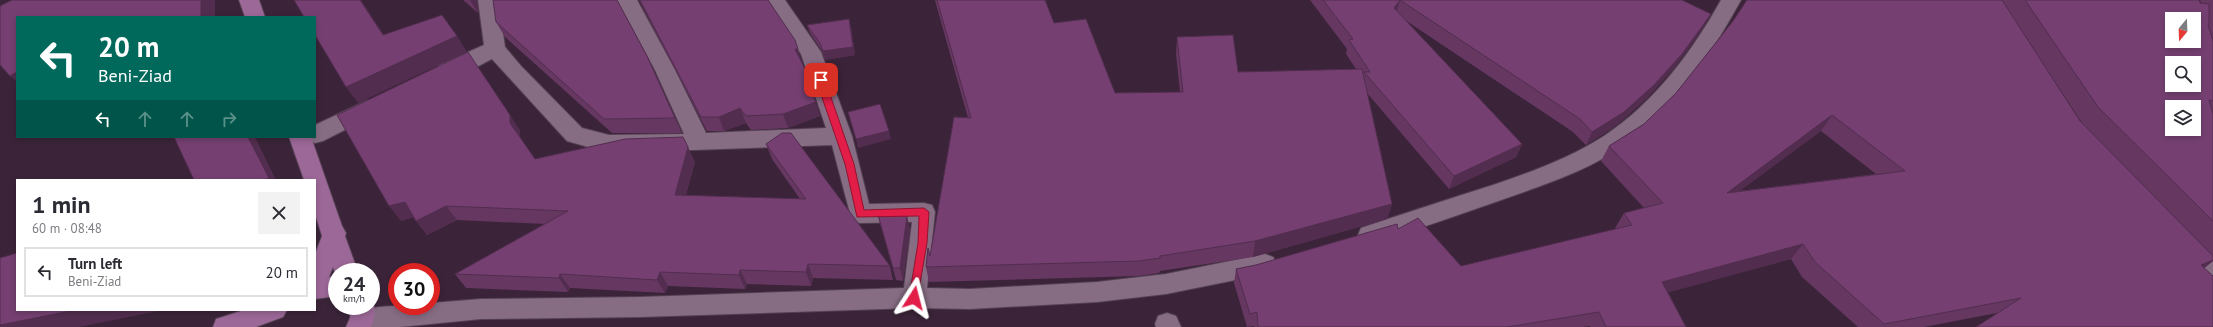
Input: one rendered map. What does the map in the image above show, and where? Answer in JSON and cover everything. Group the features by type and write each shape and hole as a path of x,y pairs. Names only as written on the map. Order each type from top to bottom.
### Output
{"main road":[{"path":"249,0 255,16"},
{"path":"307,138 315,179"},
{"path":"316,183 335,234 343,263"},
{"path":"316,280 335,234"},
{"path":"316,289 328,287"},
{"path":"226,327 272,311"},
{"path":"272,327 281,311"}],"street":[{"path":"488,0 495,49 514,72 575,136 609,144 841,136"},
{"path":"627,0 665,70 700,142"},
{"path":"774,0 811,52 841,136 860,214 924,212 922,243 914,298"},
{"path":"1349,241 1543,176 1594,152 1626,132 1659,102 1708,40 1731,0"},
{"path":"428,80 495,49"},
{"path":"316,133 386,100"},
{"path":"2170,229 2213,273"},
{"path":"361,318 481,309 640,307 914,298 970,299 1097,292 1166,284 1253,268 1283,260"}],"building":[{"path":"12,0 201,0 201,16 16,16 16,73 10,76 0,65 0,6"},
{"path":"294,0 360,0 383,35 442,15 457,36 346,87 316,37 316,16 303,16"},
{"path":"493,0 617,0 647,56 675,118 604,119 496,22"},
{"path":"640,0 768,0 795,40 798,49 795,49 805,69 816,102 783,114 746,116 740,108 719,117 701,117"},
{"path":"937,0 1045,0 1054,23 1086,19 1115,93 1183,92 1177,37 1233,35 1238,72 1362,69 1392,204 1255,241 1160,256 1160,258 1139,261 926,267 928,248 930,256 954,117 971,118"},
{"path":"1323,0 1400,0 1394,8 1522,144 1454,176 1364,72 1370,72 1349,40 1353,39"},
{"path":"1400,0 1682,0 1711,14 1682,54 1654,85 1624,112 1592,132 1580,119"},
{"path":"1747,0 2002,0 2080,121 2213,256 2213,260 2201,265 2213,276 2213,327 1976,327 2021,298 1884,324 1815,262 1803,244 1662,282 1686,327 1606,327 1599,312 1507,327 1258,327 1257,312 1250,314 1236,269 1256,265 1397,224 1398,229 1418,218 1461,266 1632,225 1624,213 1663,203 1609,146 1644,124 1676,93 1733,21","holes":["1832,115 1905,171 1727,193"]},
{"path":"2025,0 2199,0 2200,3 2209,4 2208,25 2213,41 2213,101 2209,100 2213,114 2213,221 2098,107"},
{"path":"849,19 853,47 823,51 820,43 807,25"},
{"path":"468,52 510,115 510,123 535,159 625,139 683,137 688,147 675,195 806,199 766,144 782,133 791,133 890,266 808,264 806,272 740,270 739,275 660,272 657,280 560,274 559,278 455,274 568,211 446,206 416,221 405,202 389,206 337,115"},
{"path":"880,104 889,131 856,139 848,112"},
{"path":"174,138 249,138 269,178 267,179 194,179"},
{"path":"878,215 907,216 900,268 893,268"},
{"path":"16,253 16,311 70,311 0,325 0,258"}],"route":[{"path":"821,80 841,136 860,214 924,212 922,243 914,298"}]}
